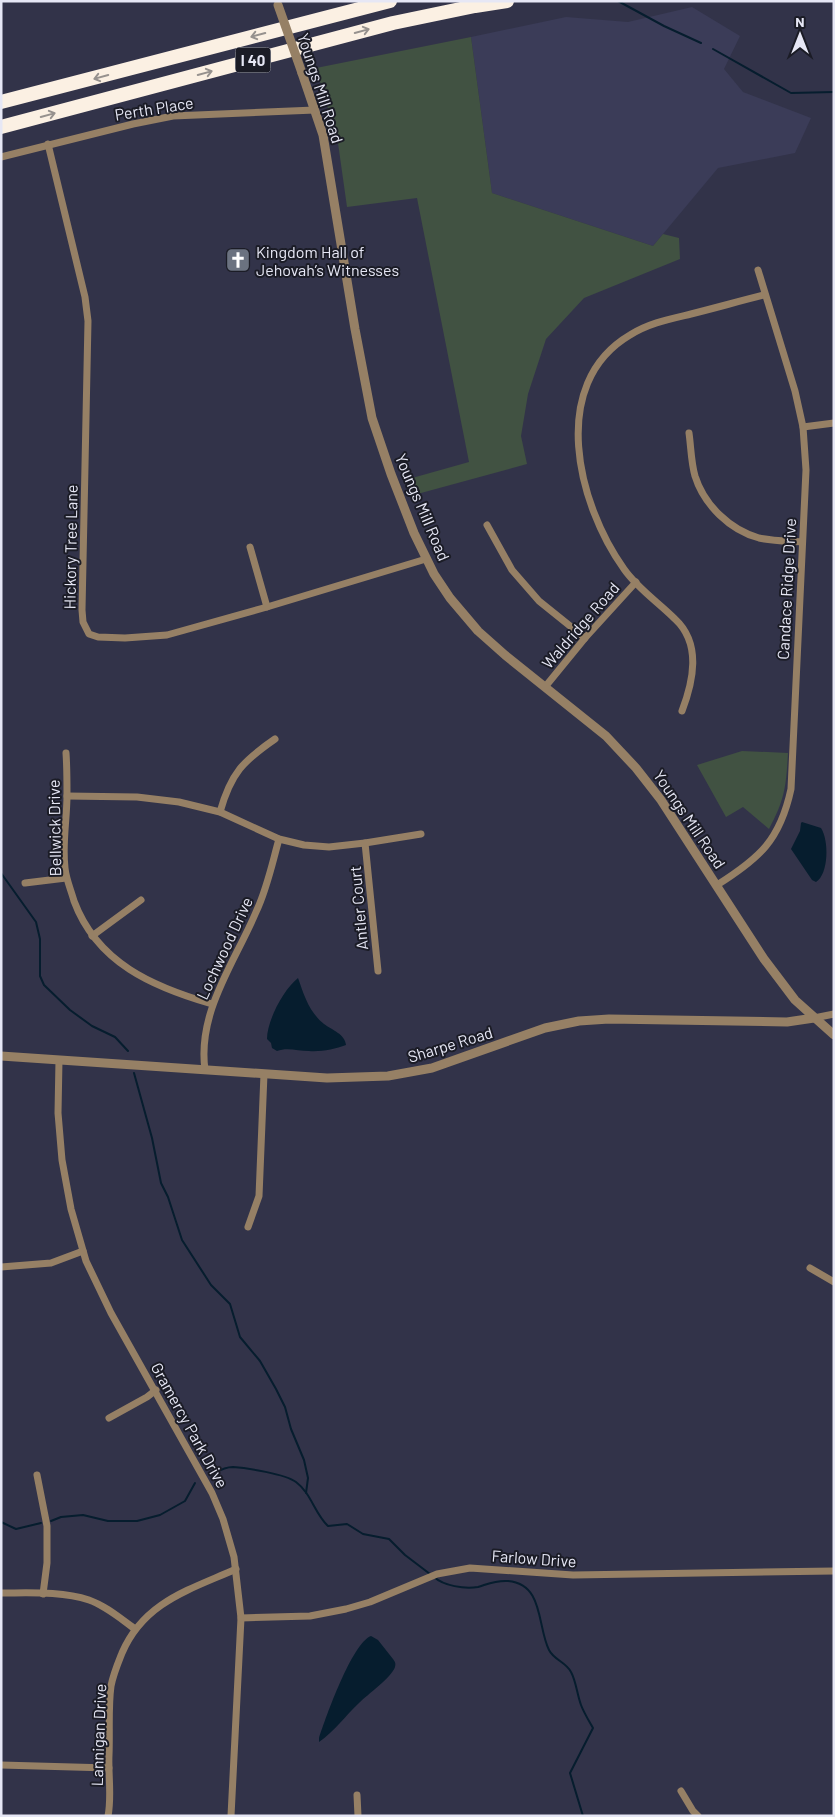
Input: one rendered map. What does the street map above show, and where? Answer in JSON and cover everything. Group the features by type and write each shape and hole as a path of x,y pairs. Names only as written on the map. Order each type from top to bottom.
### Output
{"highway":[{"name":"I 40","path":"1,102 390,1"},
{"name":"I 40","path":"1,127 393,23 507,1"}],"street":[{"name":"Youngs Mill Road","path":"278,3 323,135 341,251 369,408 391,474 426,559 450,598 478,631 606,736 636,768 661,800 764,960 795,1000 834,1035"},
{"name":"Perth Place","path":"1,157 48,144 173,116 315,110"},
{"name":"Hickory Tree Lane","path":"48,144 85,297 88,321 82,610 83,622 89,634 98,637 156,636 267,607 426,559"},
{"name":"Candace Ridge Drive","path":"717,885 756,858 769,843 788,806 791,789 806,470 804,427 758,270"},
{"path":"682,711 692,684 692,651 686,633 677,620 624,570 602,534 587,494 580,456 578,432 581,405 587,384 604,357 615,346 645,326 764,295"},
{"path":"804,427 834,423"},
{"path":"689,433 695,474 699,486 705,498 722,518 740,530 760,538 802,542"},
{"path":"487,525 512,570 538,601 585,638"},
{"path":"250,547 267,607"},
{"name":"Waldridge Road","path":"545,687 585,638 636,582"},
{"path":"220,812 229,784 236,774 252,755 275,739"},
{"name":"Bellwick Drive","path":"66,753 67,796 64,849 66,878 78,911 92,936 104,951 135,974 162,987 212,1004"},
{"path":"67,796 162,800 220,812 279,839 304,845 329,847 420,834"},
{"name":"Lochwood Drive","path":"205,1070 203,1055 204,1038 212,1004 262,898 279,839"},
{"name":"Antler Court","path":"365,843 378,971"},
{"path":"25,883 66,878"},
{"path":"92,936 142,900"},
{"path":"814,1018 834,1014"},
{"name":"Sharpe Road","path":"1,1056 326,1078 365,1078 410,1073 461,1059 545,1028 579,1021 609,1019 777,1022 814,1018"},
{"name":"Gramercy Park Drive","path":"58,1060 58,1113 62,1160 71,1209 83,1251 93,1277 111,1313 156,1390 212,1493 223,1519 236,1569 241,1618 232,1816"},
{"path":"248,1228 259,1196 264,1074"},
{"path":"1,1267 51,1263 83,1251"},
{"path":"810,1268 834,1282"},
{"path":"109,1418 156,1390"},
{"path":"37,1475 46,1526 47,1563 43,1594"},
{"name":"Farlow Drive","path":"241,1618 310,1616 346,1609 370,1602 437,1574 470,1568 573,1575 834,1570"},
{"name":"Lannigan Drive","path":"108,1816 110,1804 108,1768 111,1685 121,1656 135,1629 150,1613 166,1601 190,1588 236,1569"},
{"path":"1,1592 66,1595 89,1600 102,1606 135,1629"},
{"path":"1,1765 108,1768"},
{"path":"680,1792 698,1816"},
{"path":"358,1795 358,1816"}],"shaded area":[{"path":"692,7 740,36 724,69 743,92 811,118 795,153 718,168 653,246 492,193 471,37 566,17 628,22"},
{"path":"802,822 821,828 824,833 826,848 825,865 820,878 816,882 812,880 791,849 800,831"},
{"path":"298,978 302,991 314,1014 324,1024 341,1035 346,1045 318,1051 289,1049 277,1051 272,1048 271,1043 267,1039 273,1015 287,990"},
{"path":"371,1636 378,1640 393,1659 395,1667 384,1681 319,1742 327,1714 348,1666 356,1652"}],"green space":[{"path":"471,37 492,193 653,246 663,234 679,238 680,259 584,298 546,339 528,394 521,436 527,464 410,496 405,480 469,462 417,198 347,207 338,143 316,68"},
{"path":"742,751 788,753 784,792 769,829 743,807 726,817 697,765"}],"waterway":[{"path":"618,1 664,26 701,43"},
{"path":"713,49 791,93 834,92"},
{"path":"1,873 36,922 40,939 40,976 44,985 70,1010 92,1026 115,1037 128,1051"},
{"path":"134,1073 152,1138 161,1183 168,1197 182,1240 211,1285 230,1304 240,1337 260,1361 285,1407 291,1429 304,1460 308,1478 306,1493"},
{"path":"215,1473 233,1467 266,1472 291,1479 306,1492 328,1526 347,1524 363,1534 389,1539 405,1555 430,1574"},
{"path":"51,1521 61,1517 83,1515 108,1521 137,1521 160,1515 185,1501 195,1483"},
{"path":"1,1522 16,1529 41,1523"},
{"path":"434,1577 449,1585 467,1588 508,1581 520,1584 534,1598 549,1650 571,1672 581,1705 593,1728 570,1773 583,1816"}],"place":[{"name":"Kingdom Hall of Jehovah’s Witnesses","path":"238,260"}]}
